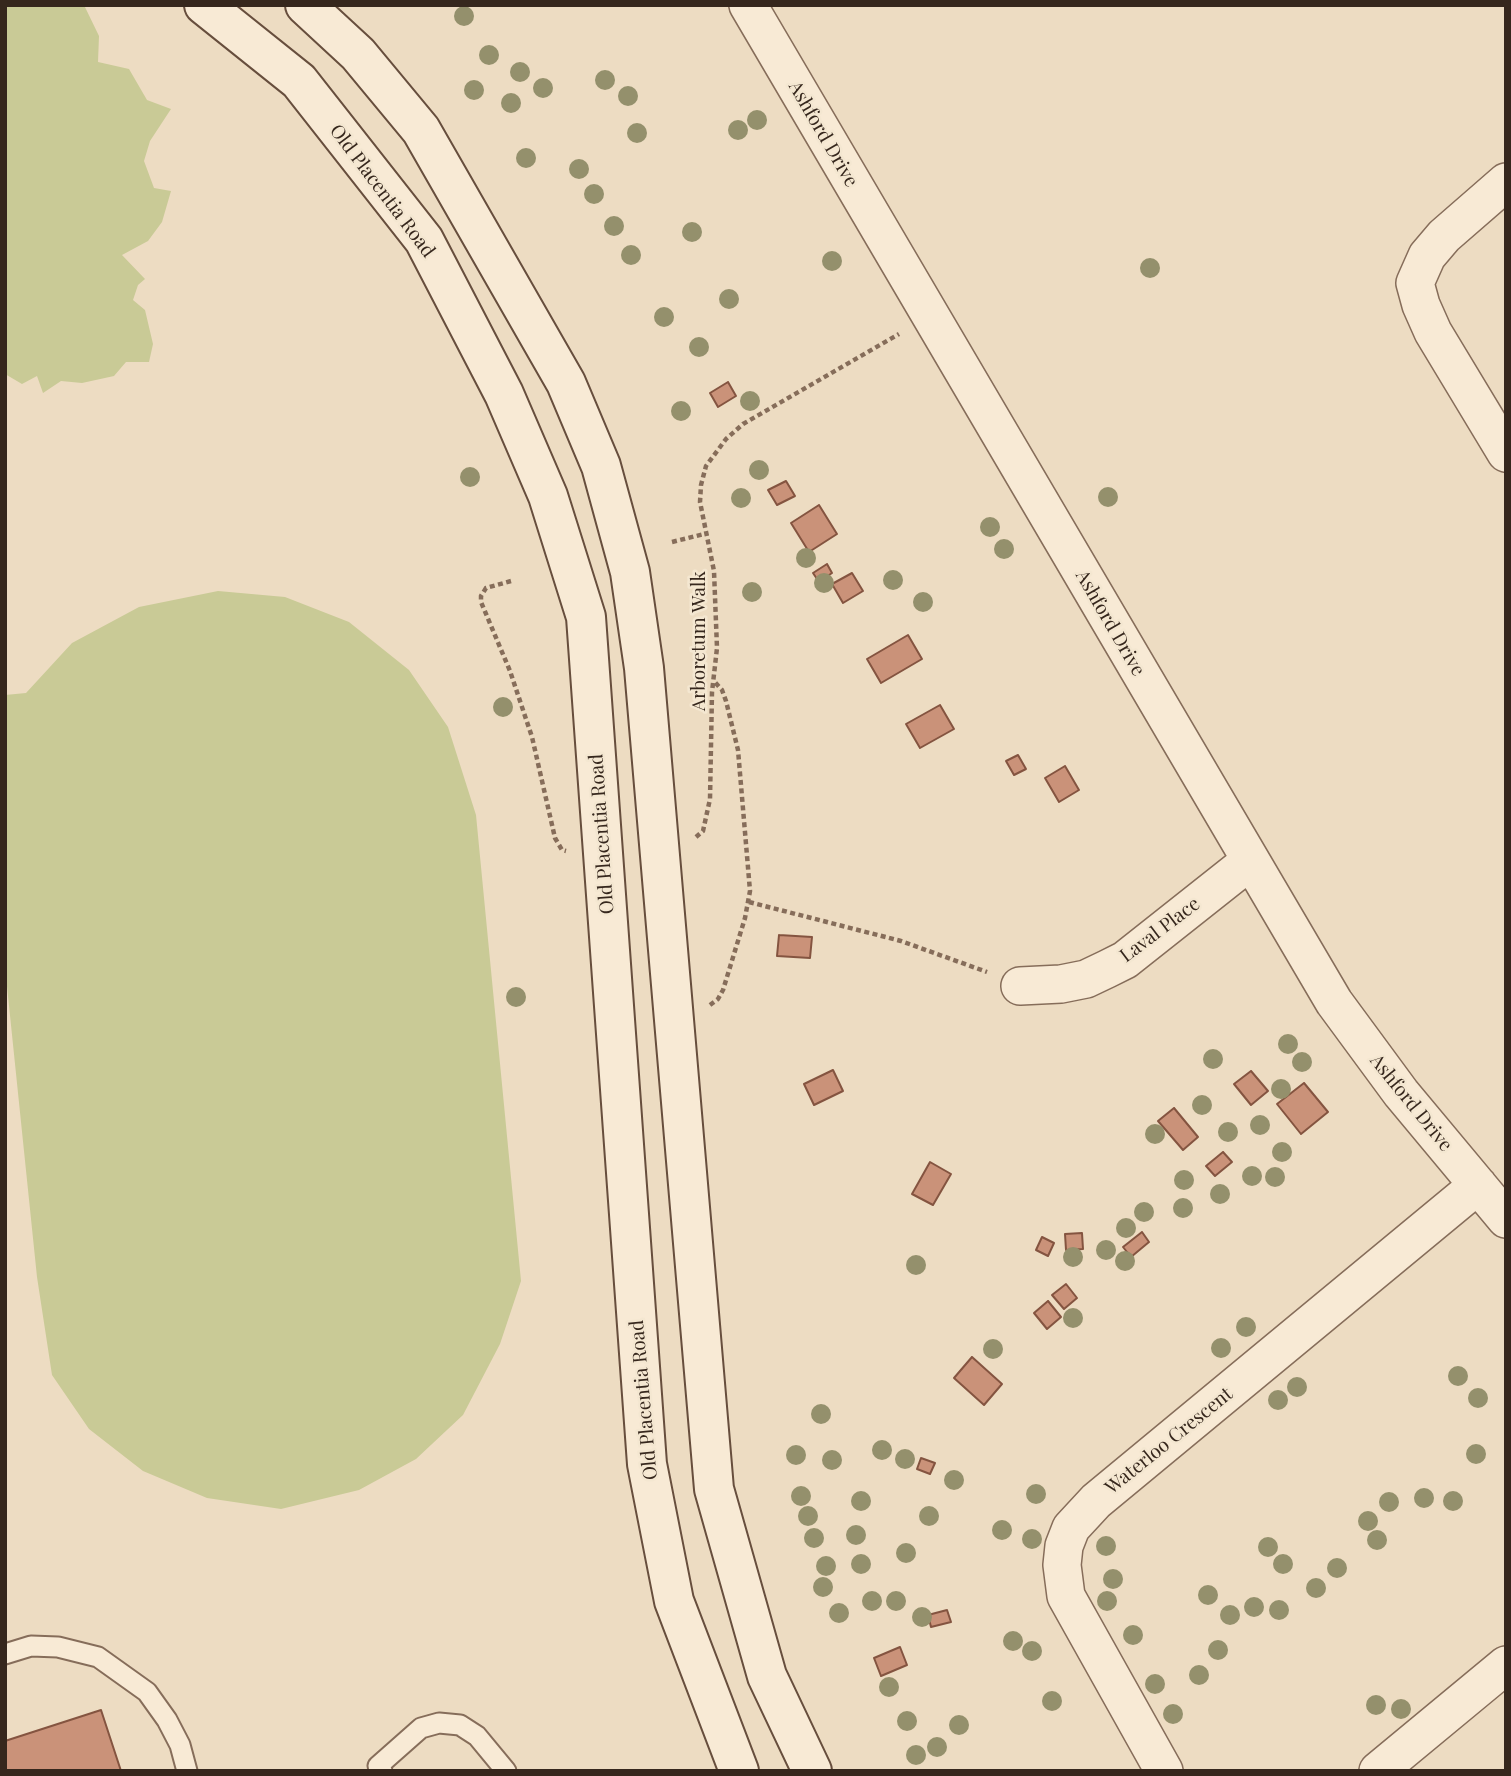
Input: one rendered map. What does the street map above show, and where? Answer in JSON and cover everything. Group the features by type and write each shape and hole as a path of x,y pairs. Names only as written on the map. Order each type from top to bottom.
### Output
{"main road":[{"name":"Old Placentia Road","path":"204,5 299,81 424,240 504,394 548,496 586,617 647,1465 674,1601 739,1771"},
{"path":"304,5 358,54 421,130 566,383 601,466 630,572 644,668 714,1489 767,1676 812,1771"}],"street":[{"name":"Ashford Drive","path":"748,5 1334,1002 1401,1093 1506,1219"},
{"path":"1506,182 1444,236 1427,256 1415,283 1433,332 1506,453"},
{"name":"Laval Place","path":"1020,986 1061,984 1086,979 1107,970 1125,960 1250,861"},
{"name":"Waterloo Crescent","path":"1164,1771 1066,1596 1062,1565 1072,1528 1096,1501 1478,1185"},
{"path":"1378,1771 1506,1665"}],"lane":[{"path":"5,1654 31,1646 58,1647 98,1657 147,1692 167,1720 180,1745 187,1771"},
{"path":"382,1771 378,1766 421,1728 439,1723 460,1725 477,1736 506,1771"}],"path":[{"name":"Arboretum Walk","path":"689,841 702,831 710,799 717,648 715,590 708,533 700,502 703,476 711,458 734,430 903,332"},
{"path":"673,542 708,533"},
{"path":"511,581 486,588 481,602 510,671 532,737 555,838 562,850 574,854"},
{"path":"702,1007 714,1004 723,990 749,902 749,862 738,750 722,690 714,681"},
{"path":"749,902 920,947 1020,986"}],"green space":[{"path":"5,5 84,5 99,36 98,62 129,69 147,100 171,109 150,141 144,161 154,188 171,191 162,222 148,241 122,255 145,279 138,285 133,300 145,310 153,344 149,362 126,362 114,376 82,383 61,381 43,393 37,376 22,384 5,374"},
{"path":"218,591 285,597 349,622 409,670 448,727 476,815 521,1281 500,1344 463,1415 416,1459 359,1490 281,1509 207,1498 143,1471 89,1429 52,1375 37,1277 5,967 5,695 26,693 72,643 139,607"}],"building":[{"path":"728,382 736,396 718,407 710,393"},
{"path":"786,481 795,496 777,505 768,490"},
{"path":"819,505 837,534 809,552 791,523"},
{"path":"827,564 832,573 819,582 813,573"},
{"path":"852,573 863,591 843,603 832,584"},
{"path":"908,635 922,659 881,683 867,659"},
{"path":"940,705 954,729 920,748 906,724"},
{"path":"1018,755 1026,769 1014,775 1006,761"},
{"path":"1065,766 1079,790 1059,802 1045,778"},
{"path":"779,935 812,937 810,958 777,956"},
{"path":"833,1070 843,1091 814,1105 804,1084"},
{"path":"1251,1071 1268,1091 1251,1105 1234,1084"},
{"path":"1304,1083 1328,1112 1301,1134 1277,1104"},
{"path":"1174,1108 1198,1137 1183,1150 1158,1121"},
{"path":"1223,1152 1232,1162 1215,1176 1206,1166"},
{"path":"930,1162 951,1174 933,1205 912,1194"},
{"path":"1142,1232 1149,1242 1131,1257 1123,1247"},
{"path":"1082,1233 1083,1249 1066,1250 1065,1234"},
{"path":"1042,1237 1054,1243 1048,1256 1036,1250"},
{"path":"1066,1284 1077,1298 1064,1309 1052,1295"},
{"path":"1048,1301 1061,1317 1047,1329 1034,1313"},
{"path":"972,1357 1002,1384 984,1405 954,1378"},
{"path":"921,1458 935,1463 930,1474 917,1469"},
{"path":"947,1610 951,1622 931,1627 928,1615"},
{"path":"900,1647 907,1665 881,1676 874,1658"},
{"path":"101,1710 121,1771 5,1771 5,1741"}]}
